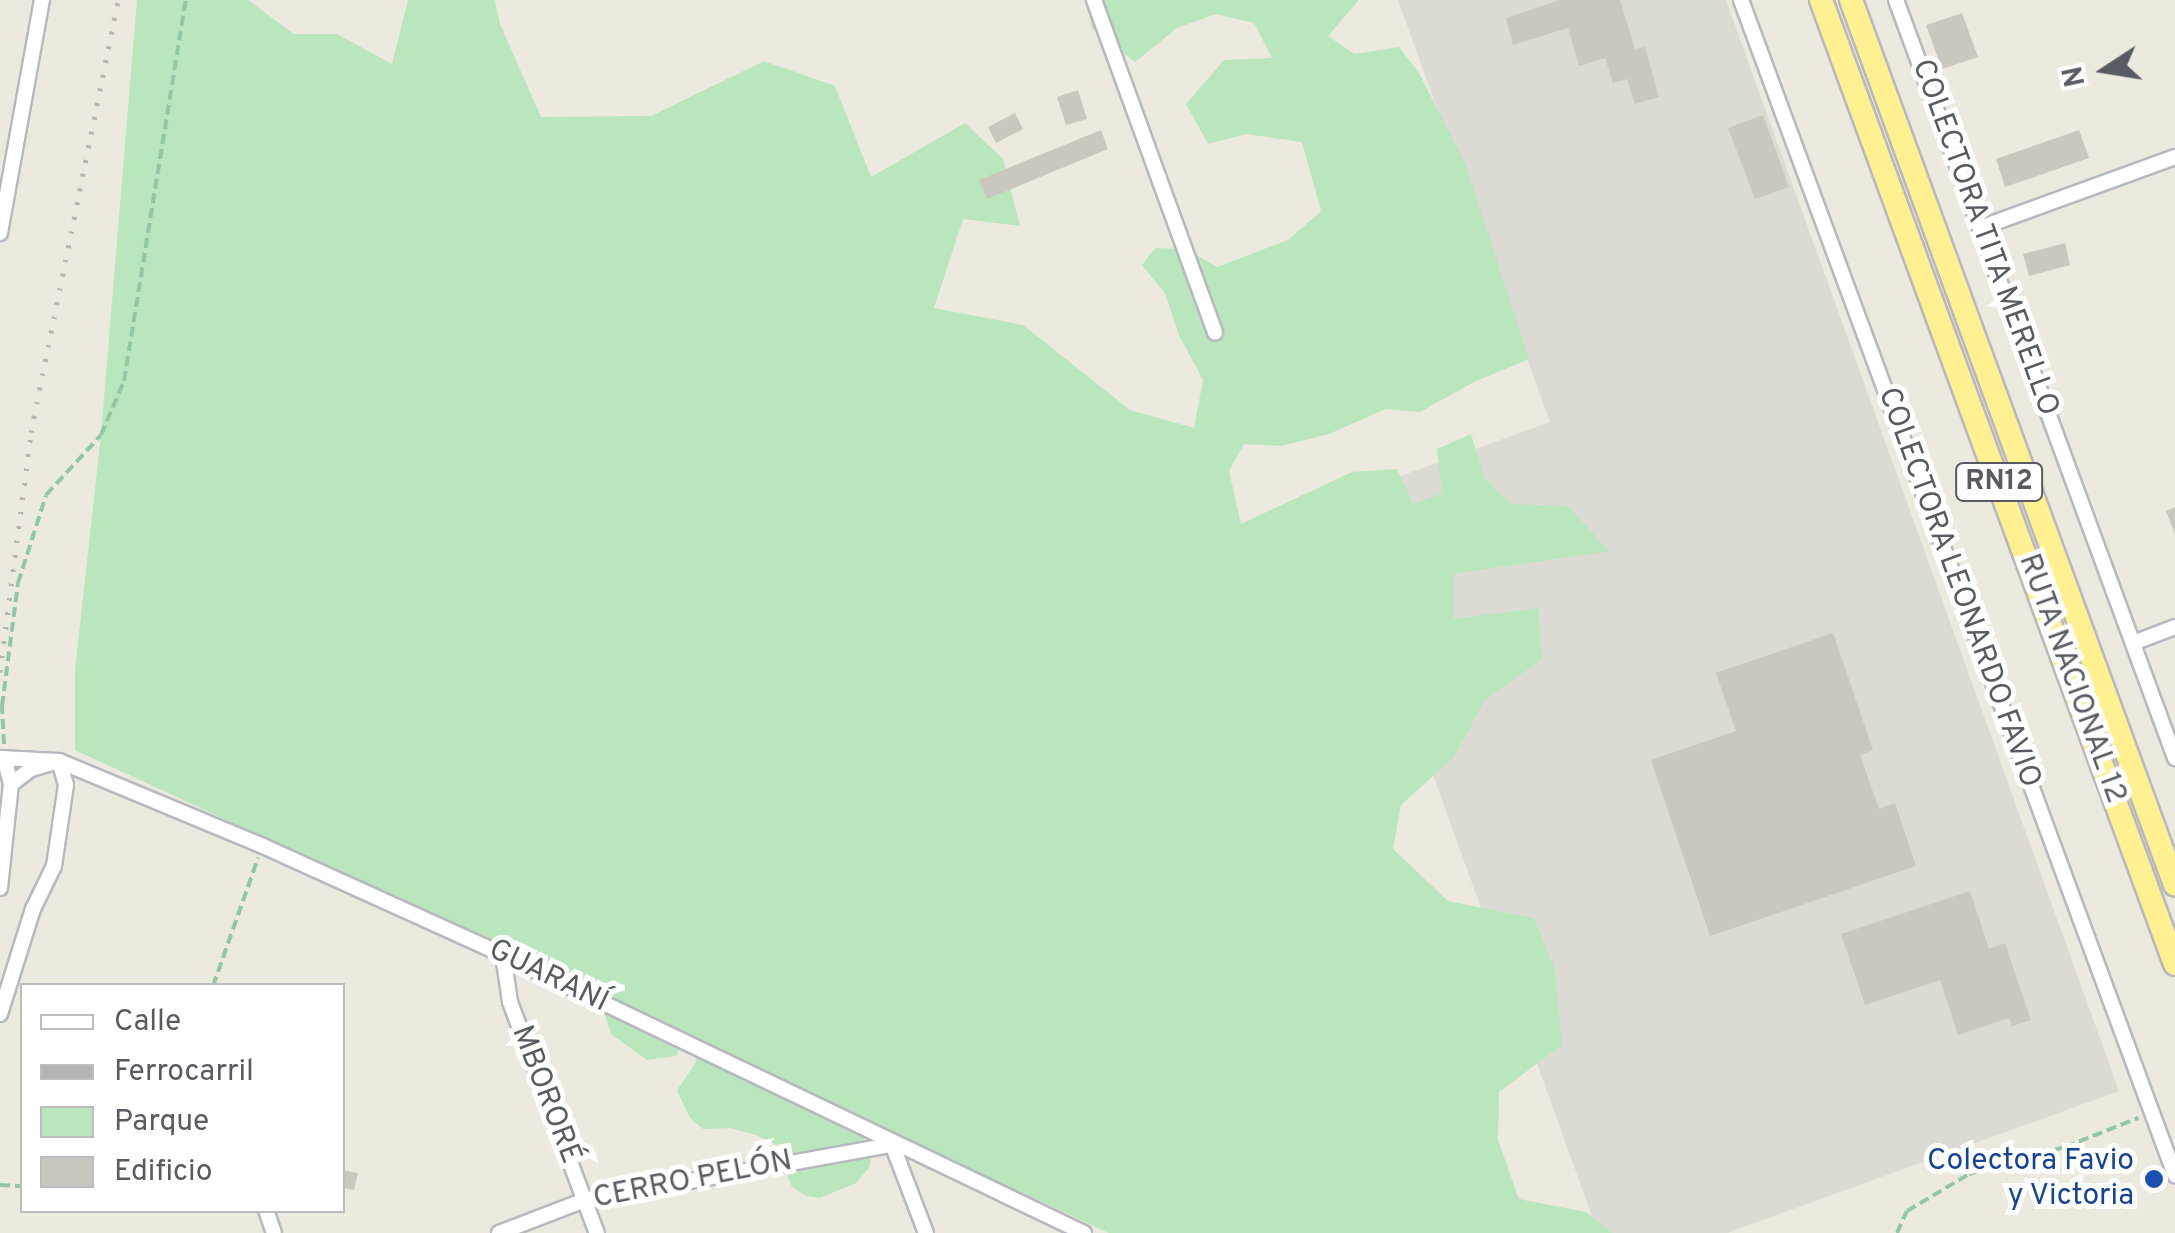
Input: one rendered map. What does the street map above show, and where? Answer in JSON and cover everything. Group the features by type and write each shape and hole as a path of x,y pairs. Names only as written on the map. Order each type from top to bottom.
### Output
{"highway":[{"name":"RUTA NACIONAL 12","path":"1821,0 2175,964"},
{"name":"RUTA NACIONAL 12","path":"1851,0 2175,885"}],"street":[{"path":"0,233 42,0"},
{"path":"1094,0 1215,333"},
{"name":"COLECTORA LEONARDO FAVIO","path":"1741,0 2175,1175"},
{"name":"COLECTORA TITA MERELLO","path":"1896,0 2175,758"},
{"path":"1980,228 2175,156"},
{"path":"2134,643 2175,627"},
{"path":"0,888 11,784 2,758"},
{"name":"GUARANÍ","path":"2,758 59,761 262,846 503,955 1084,1233"},
{"path":"0,1014 33,908 54,866 66,785 59,761 31,769 11,784"},
{"name":"MBORORÉ","path":"503,955 510,1002 597,1233"},
{"path":"892,1144 926,1233"},
{"name":"CERRO PELÓN","path":"499,1233 585,1200 892,1144"}],"path":[{"path":"2,758 2,706 24,566 46,495 101,435 124,381 186,0"},
{"path":"214,983 262,846"},
{"path":"1897,1233 1907,1212 1969,1174 2066,1147 2152,1114"}],"shaded area":[{"path":"1398,0 1726,0 2119,1091 1727,1233 1598,1233 1334,500 1550,422"}],"green space":[{"path":"137,0 248,0 294,34 337,34 392,64 408,0 495,0 500,24 541,117 651,116 764,61 835,86 871,177 965,123 1003,159 1020,226 963,219 934,308 1023,325 1130,410 1194,428 1203,380 1179,335 1165,293 1142,265 1155,248 1186,249 1217,267 1288,240 1321,211 1302,142 1246,134 1208,144 1186,104 1224,60 1272,58 1254,23 1216,14 1177,28 1135,62 1091,27 1088,0 1359,0 1328,36 1354,54 1399,47 1419,73 1465,163 1529,359 1476,381 1420,412 1386,409 1329,434 1282,446 1244,444 1229,471 1241,524 1352,472 1397,469 1413,504 1442,493 1437,449 1471,434 1485,479 1511,504 1568,506 1609,551 1454,574 1454,619 1538,608 1542,659 1485,700 1453,758 1401,805 1393,849 1448,901 1534,918 1555,970 1562,1045 1499,1092 1498,1140 1519,1199 1586,1212 1613,1233 1109,1233 877,1126 864,1126 864,1139 872,1151 869,1168 856,1183 820,1198 806,1196 792,1187 786,1172 795,1155 756,1135 731,1128 703,1129 690,1118 677,1090 695,1064 697,1049 682,1045 676,1056 647,1060 611,1034 603,1009 584,988 553,971 75,750 75,670 101,435"}],"building":[{"path":"1559,0 1620,0 1635,49 1645,47 1659,97 1635,104 1627,79 1613,83 1605,58 1579,66 1568,28 1513,45 1506,18"},
{"path":"1962,13 1978,57 1942,69 1926,25"},
{"path":"1078,90 1087,119 1066,125 1057,97"},
{"path":"1015,113 1023,129 996,143 988,127"},
{"path":"1763,115 1789,187 1755,199 1728,128"},
{"path":"1101,130 1108,149 987,199 979,180"},
{"path":"2079,130 2089,158 2005,187 1996,159"},
{"path":"2065,243 2070,265 2029,276 2023,254"},
{"path":"2175,507 2175,534 2166,511"},
{"path":"1833,633 1873,750 1860,755 1879,809 1895,803 1916,866 1710,936 1651,760 1736,731 1716,673"},
{"path":"1970,891 1989,949 2005,943 2031,1020 2012,1026 2009,1018 1958,1035 1940,980 1865,1005 1841,934"},
{"path":"345,1171 358,1173 354,1190 345,1188"}],"railway":[{"path":"0,672 31,432 118,0"}],"place":[{"name":"Colectora Favio y Victoria","path":"2154,1179"}]}
